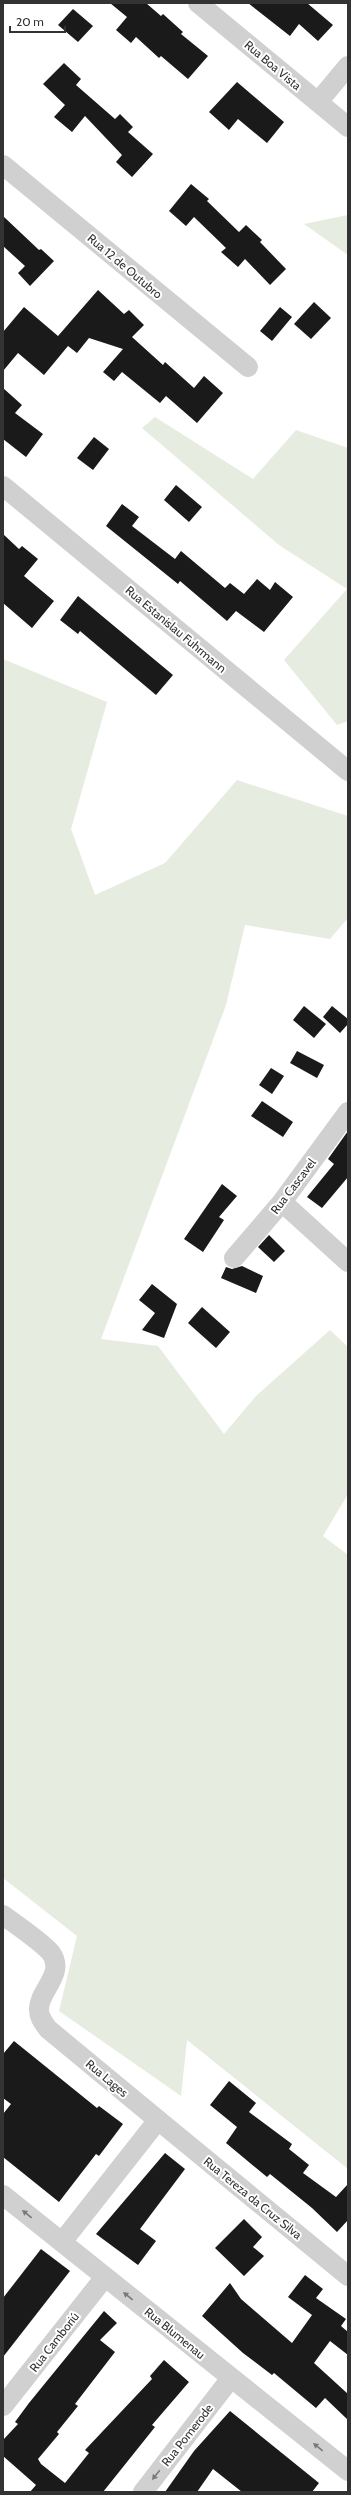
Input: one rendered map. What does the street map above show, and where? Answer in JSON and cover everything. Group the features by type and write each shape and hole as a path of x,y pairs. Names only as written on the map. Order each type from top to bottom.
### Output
{"street":[{"name":"Rua Boa Vista","path":"198,3 348,128"},
{"path":"318,102 348,66"},
{"name":"Rua 12 de Outubro","path":"3,165 248,367"},
{"name":"Rua Estanislau Fuhrmann","path":"3,486 348,771"},
{"name":"Rua Cascavel","path":"234,1258 282,1202 348,1112"},
{"path":"282,1202 348,1262"},
{"name":"Rua Lages","path":"3,1915 50,1952 56,1962 54,1973 39,2008 41,2018 48,2029 158,2120"},
{"path":"62,2242 158,2120"},
{"name":"Rua Tereza da Cruz Silva","path":"158,2120 348,2276"},
{"name":"Rua Blumenau","path":"3,2195 348,2471"},
{"name":"Rua Camboriú","path":"3,2406 105,2277"},
{"name":"Rua Pomerode","path":"143,2492 231,2378"}],"shaded area":[{"path":"348,215 348,255 304,224"},
{"path":"155,417 253,479 296,430 348,448 348,721 337,725 284,660 347,589 279,545 142,428"},
{"path":"3,659 107,702 71,829 95,895 165,863 237,780 348,816 348,918 330,939 245,925 226,1005 101,1339 158,1346 224,1434 256,1396 330,1330 348,1347 348,1494 323,1536 348,1555 348,2169 187,2040 181,2096 59,2011 77,1936 3,1878"}],"building":[{"path":"110,3 146,3 161,16 163,14 183,32 181,34 208,56 188,79 161,56 159,58 136,37 131,43 116,30 127,17"},
{"path":"248,3 307,3 333,25 318,41 299,24 290,36"},
{"path":"73,9 93,26 78,42 58,25"},
{"path":"64,63 81,79 76,85 115,119 120,114 133,127 128,132 153,154 132,177 116,162 122,155 85,116 72,132 54,117 65,105 43,84"},
{"path":"237,82 284,122 267,143 238,119 229,130 209,112"},
{"path":"191,184 209,199 207,201 239,232 246,225 262,240 260,242 286,269 270,285 245,259 238,267 221,252 226,248 194,217 186,226 169,211"},
{"path":"3,216 39,250 41,249 54,261 30,286 18,273 25,266 3,246"},
{"path":"98,290 124,314 129,310 144,325 132,337 163,365 165,362 194,388 204,376 223,393 197,423 166,396 160,403 122,372 114,381 103,372 123,349 89,338 77,353 68,346 44,375 18,353 3,371 3,332 24,307 58,336"},
{"path":"314,302 331,318 311,339 294,324"},
{"path":"280,307 292,317 272,341 260,331"},
{"path":"3,388 22,405 15,413 43,434 26,457 3,439"},
{"path":"94,437 109,449 93,470 77,458"},
{"path":"176,485 202,507 189,522 164,500"},
{"path":"122,504 139,517 132,526 175,559 181,551 225,588 230,583 244,594 257,579 270,590 275,582 293,597 264,632 236,611 227,621 180,581 178,584 106,526"},
{"path":"3,534 19,549 22,546 38,559 24,576 54,601 32,628 3,603"},
{"path":"78,596 173,675 156,695 80,631 78,634 60,620"},
{"path":"304,1006 326,1024 314,1038 293,1020"},
{"path":"332,1006 348,1019 348,1024 340,1033 323,1017"},
{"path":"297,1051 324,1065 317,1078 290,1063"},
{"path":"271,1068 284,1076 272,1094 259,1085"},
{"path":"262,1101 293,1122 283,1137 251,1116"},
{"path":"348,1131 348,1177 322,1208 307,1197 334,1164 328,1159"},
{"path":"222,1184 237,1196 219,1217 224,1220 203,1252 184,1239"},
{"path":"269,1235 285,1251 274,1262 258,1247"},
{"path":"242,1266 263,1276 256,1293 221,1278 226,1267 232,1269"},
{"path":"152,1284 177,1304 164,1338 142,1330 155,1313 139,1300"},
{"path":"202,1307 230,1332 216,1348 188,1323"},
{"path":"14,2041 97,2108 99,2106 123,2124 99,2156 96,2154 59,2202 3,2157 3,2114 11,2104 3,2098 3,2054"},
{"path":"229,2081 256,2103 249,2112 292,2144 289,2149 309,2165 303,2173 336,2197 348,2184 348,2220 337,2232 312,2208 270,2174 267,2177 226,2143 237,2127 210,2105"},
{"path":"165,2153 185,2169 140,2229 156,2241 138,2265 96,2234"},
{"path":"244,2219 262,2237 253,2247 264,2256 244,2276 215,2248"},
{"path":"41,2249 70,2271 3,2357 3,2298"},
{"path":"305,2275 323,2289 316,2298 346,2319 341,2326 348,2332 348,2355 330,2341 314,2363 348,2394 348,2420 325,2398 316,2408 274,2373 272,2375 243,2353 202,2316 230,2283 241,2299 292,2343 312,2315 288,2297"},
{"path":"104,2311 117,2323 100,2340 115,2352 75,2404 78,2406 57,2432 59,2434 38,2459 41,2464 65,2483 89,2453 85,2450 152,2379 150,2376 164,2360 189,2382 152,2425 155,2427 103,2492 30,2492 36,2485 3,2456 3,2440 18,2424 15,2422 29,2403"},
{"path":"230,2411 319,2483 312,2492 242,2492 213,2469 197,2492 165,2492 194,2451"}]}
